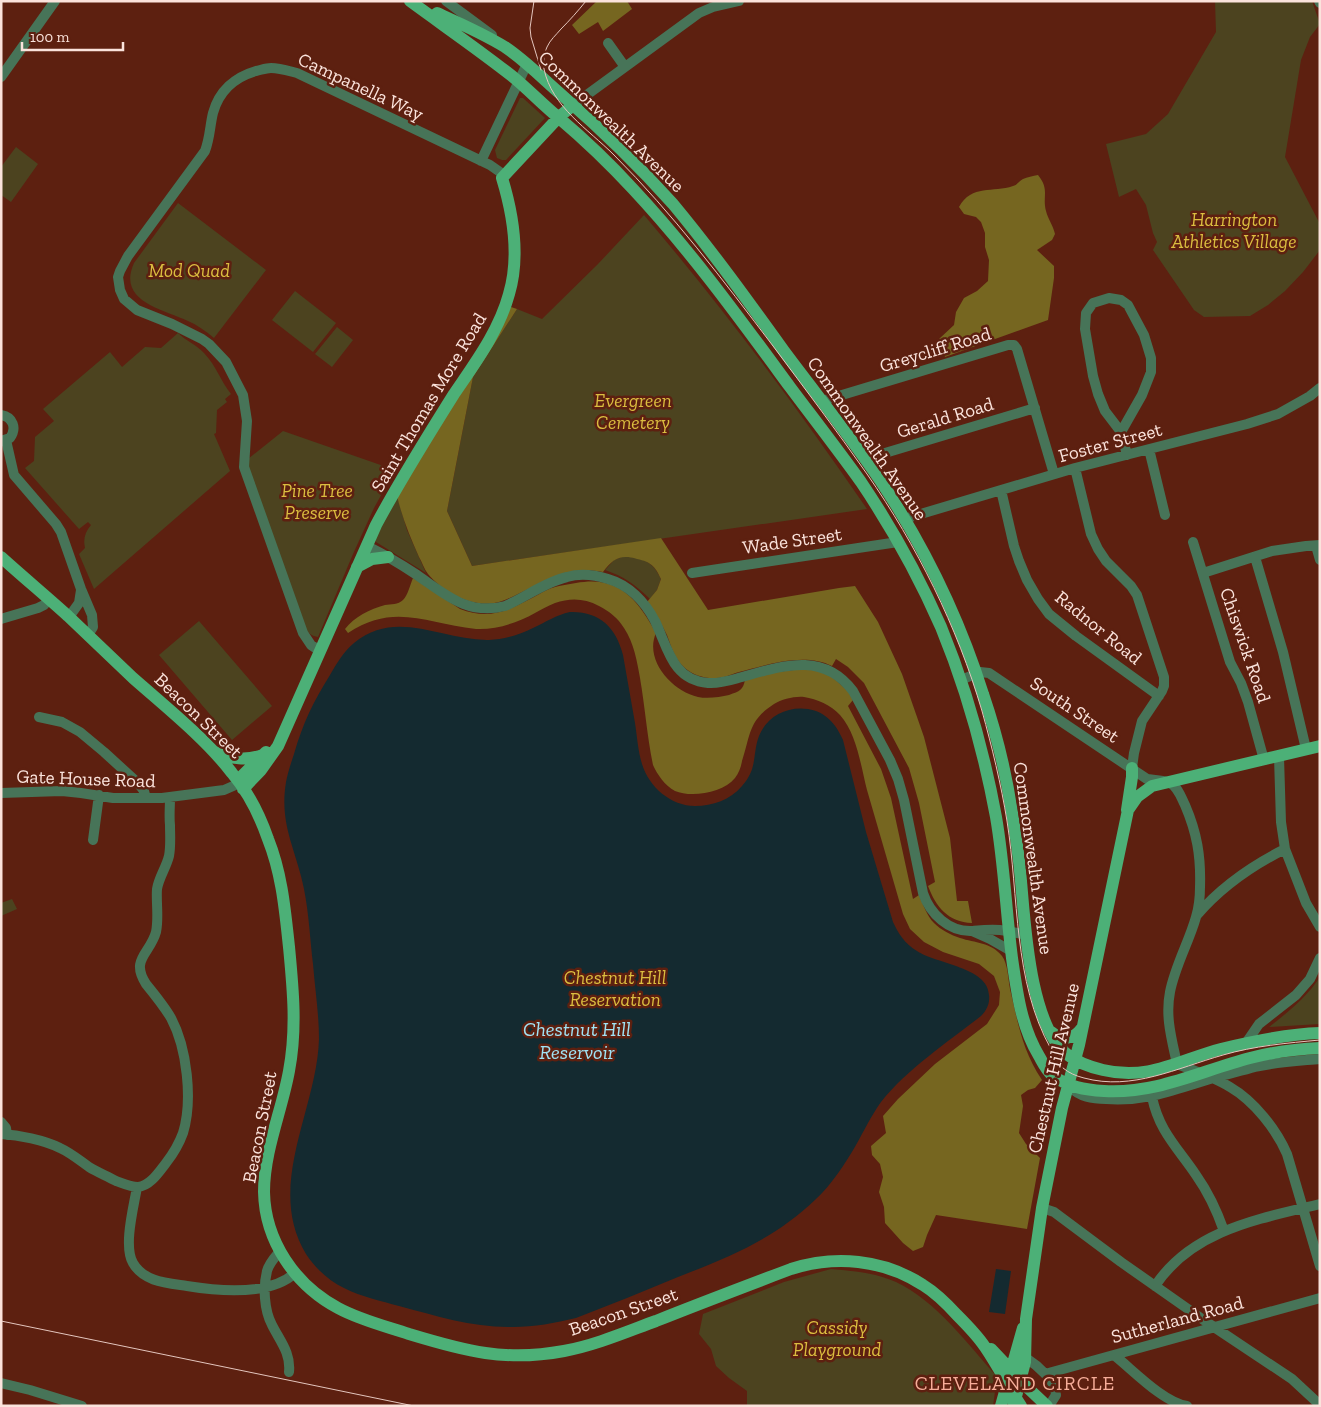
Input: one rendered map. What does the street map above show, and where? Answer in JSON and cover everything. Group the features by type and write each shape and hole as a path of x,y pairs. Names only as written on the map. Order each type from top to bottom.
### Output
{"main road":[{"name":"Commonwealth Avenue","path":"411,1 492,40 512,52 624,153 673,205 704,244 865,459 904,519 941,589 976,673 996,735 1010,801 1019,858 1026,935 1036,993 1048,1029 1061,1049 1075,1059 1090,1066 1110,1072 1129,1074 1152,1071 1217,1050 1246,1043 1320,1033"},
{"name":"Commonwealth Avenue","path":"411,1 519,82 585,141 632,188 682,244 713,283 873,500 898,542 942,630 980,744 996,818 1017,991 1028,1037 1047,1071 1079,1089 1131,1091 1155,1088 1250,1058 1273,1053 1320,1048"},
{"path":"502,178 558,118 573,105"},
{"name":"Saint Thomas More Road","path":"240,784 268,762 273,755 380,518 401,478 498,325 509,295 514,253 511,216 502,178"},
{"path":"830,440 843,430"},
{"name":"Beacon Street","path":"1,557 69,617 213,751 240,784 264,828 279,872 285,908 293,986 294,1022 290,1065 267,1161 265,1180 267,1218 272,1235 280,1251 295,1273 324,1300 359,1318 455,1348 484,1354 514,1356 559,1352 597,1343 801,1266 827,1261 856,1261 890,1269 922,1284 945,1302 978,1338 996,1352 1048,1406"},
{"path":"357,568 372,559 388,557"},
{"path":"240,784 284,732"},
{"name":"Chestnut Hill Avenue","path":"1017,1403 1026,1358 1026,1319 1042,1208 1062,1108 1082,1028 1125,821 1130,805 1152,786 1320,746"},
{"path":"213,751 227,757 240,759 264,754"},
{"path":"1125,821 1132,768"},
{"path":"1048,1029 1057,1036 1066,1039 1076,1035 1082,1028"},
{"name":"Chestnut Hill Avenue","path":"1001,1406 1010,1368 1026,1319"},
{"name":"Beacon Street","path":"978,1338 1017,1403"}],"street":[{"path":"1,77 55,1"},
{"name":"Commonwealth Avenue","path":"446,1 512,52"},
{"path":"573,105 699,13 713,7 739,1"},
{"path":"608,43 625,67"},
{"path":"481,161 527,64"},
{"name":"Campanella Way","path":"320,651 311,645 303,633 246,474 244,467 248,421 243,396 226,362 202,339 137,310 124,299 118,277 123,264 205,151 209,141 213,111 219,98 235,80 251,72 268,68 281,68 298,74 493,167 500,173 502,178"},
{"path":"1121,432 1145,387 1151,372 1152,358 1144,336 1128,305 1121,300 1109,298 1093,303 1086,313 1085,329 1098,394 1105,411 1121,432 1127,455"},
{"name":"Greycliff Road","path":"822,402 1011,345 1017,349 1054,474"},
{"name":"Foster Street","path":"904,519 1075,468 1247,424 1278,414 1310,396 1320,388"},
{"name":"Gerald Road","path":"865,459 1035,408"},
{"path":"1,415 10,418 14,426 12,434 4,440 14,475 59,528 94,622 88,635"},
{"path":"1149,449 1165,515"},
{"path":"1075,468 1091,534 1098,550 1106,561 1132,586 1137,595 1163,672 1164,686 1142,721 1132,768"},
{"name":"Radnor Road","path":"1001,490 1019,561 1027,580 1049,614 1076,636 1159,696"},
{"name":"Wade Street","path":"692,573 898,542"},
{"name":"Chiswick Road","path":"1193,542 1230,662 1248,702 1264,760"},
{"path":"367,546 413,572 452,600 463,605 482,609 505,606 554,581 568,576 591,575 613,580 631,591 644,604 655,621 669,655 676,666 692,679 704,683 716,684 795,664 820,666 834,672 853,690 898,779 926,901 933,912 943,921 956,928 972,931 1012,951"},
{"path":"1203,572 1272,551 1318,546 1320,560"},
{"path":"1255,557 1282,652 1306,749"},
{"path":"69,617 79,603 81,589"},
{"path":"1,619 38,608 49,600"},
{"path":"960,680 976,673"},
{"name":"South Street","path":"976,673 989,673 1147,779 1170,783"},
{"path":"39,716 62,722 80,732 139,784 146,798"},
{"path":"1279,757 1281,822 1285,849 1306,903 1320,927"},
{"path":"1170,783 1178,791 1190,818 1198,843 1200,874 1197,916 1176,970 1168,1007 1170,1032 1177,1064 1213,1078 1232,1088 1257,1110 1275,1131 1287,1154 1320,1266"},
{"name":"Gate House Road","path":"1,793 62,791 112,798 170,798 224,790 240,784"},
{"path":"92,840 99,796"},
{"path":"1,1122 6,1128 4,1134 54,1144 102,1174 124,1184 137,1187 143,1186 153,1179 170,1156 183,1133 187,1086 185,1063 180,1042 170,1017 142,979 139,968 141,960 153,940 156,929 158,883 170,849 170,798"},
{"path":"1197,916 1237,877 1254,865 1285,849"},
{"path":"972,931 988,929 1026,935"},
{"path":"1246,1043 1260,1024 1296,994 1310,979 1320,958"},
{"name":"Commonwealth Avenue","path":"1068,1084 1079,1094 1092,1098 1125,1100 1152,1097 1257,1066 1320,1059"},
{"path":"1152,1097 1162,1128 1203,1185 1224,1231"},
{"path":"137,1187 130,1230 130,1250 133,1263 143,1274 155,1281 214,1290 236,1291 266,1286 286,1280 295,1273"},
{"path":"1155,1286 1167,1270 1182,1256 1199,1244 1224,1231 1242,1224 1320,1204"},
{"path":"1042,1208 1054,1212 1155,1286 1292,1378 1320,1405"},
{"path":"280,1251 267,1271 266,1306 269,1318 287,1353 290,1365 288,1372"},
{"name":"Sutherland Road","path":"1045,1374 1320,1298"},
{"path":"1114,1355 1164,1396 1175,1403 1187,1406"},
{"path":"1026,1358 1045,1374 1056,1391 1055,1398 1048,1406"},
{"path":"1,1383 82,1406"}],"green space":[{"name":"Harrington Athletics Village","path":"1215,1 1312,1 1320,24 1310,37 1301,60 1285,157 1320,224 1320,250 1285,291 1268,305 1250,316 1204,317 1194,310 1153,250 1157,242 1146,205 1136,189 1119,197 1106,144 1146,134 1168,114 1216,32"},
{"path":"520,98 523,98 545,118 506,160 502,160 497,158 495,150"},
{"path":"16,147 38,164 11,202 1,195 1,167"},
{"name":"Mod Quad","path":"178,203 266,270 214,338 201,328 144,302 136,295 131,286 130,276 134,263"},
{"name":"Evergreen Cemetery","path":"644,215 703,286 759,359 867,509 472,566 447,511 473,377 517,309 542,319"},
{"path":"295,291 336,323 313,352 272,320"},
{"path":"337,327 353,340 332,367 315,354"},
{"path":"178,333 204,353 231,394 225,399 227,402 217,410 216,433 214,434 230,471 94,589 79,554 85,548 85,536 91,525 88,522 79,529 25,468 34,461 35,437 54,421 43,409 110,352 122,367 145,347 161,348"},
{"name":"Pine Tree Preserve","path":"283,431 395,470 374,508 318,637 311,635 306,630 249,469 248,459"},
{"path":"397,496 407,530 426,573 376,542 375,538"},
{"path":"624,556 647,561 658,573 661,579 657,590 650,599 640,589 618,575 605,570 614,560"},
{"path":"199,621 272,706 232,740 159,655"},
{"path":"12,899 17,909 1,916 1,903"},
{"path":"1320,977 1320,1024 1269,1027 1303,998"},
{"name":"Cassidy Playground","path":"831,1269 880,1276 896,1282 924,1300 951,1324 997,1377 993,1406 747,1406 747,1391 716,1366 711,1349 699,1334 703,1314 784,1282"}],"shaded area":[{"path":"597,1 627,1 632,9 603,31 598,22 579,34 572,25"},
{"path":"1038,175 1044,185 1046,211 1055,234 1052,240 1037,250 1054,266 1048,320 945,357 939,339 954,325 956,312 964,298 977,291 988,281 989,260 985,247 985,233 981,222 976,217 964,214 959,207 970,195 977,192 1013,186 1025,178"},
{"path":"511,307 517,309 473,377 447,511 472,566 661,538 708,610 855,586 878,622 902,674 924,737 950,838 957,901 968,901 972,923 956,920 944,912 931,894 928,886 935,882 919,803 909,768 864,683 848,667 836,659 832,666 810,660 786,661 720,678 704,677 692,673 679,661 667,635 647,602 657,590 661,579 649,563 642,560 621,557 610,564 603,572 580,570 570,572 540,583 502,601 492,603 472,602 452,594 435,581 425,570 409,534 397,496"},
{"path":"413,578 460,609 483,614 503,611 547,590 563,585 591,581 615,586 634,600 656,633 653,643 654,654 657,664 663,673 679,688 688,694 698,697 710,698 729,695 740,690 745,680 769,673 810,668 831,676 848,691 853,700 848,706 881,769 891,798 913,899 919,895 929,917 940,928 957,937 993,948 998,951 1006,963 1018,1025 1025,1047 1042,1080 1035,1088 1021,1095 1023,1106 1019,1133 1026,1144 1040,1158 1027,1229 936,1215 923,1247 913,1251 885,1223 884,1207 879,1192 883,1177 880,1164 872,1155 871,1146 886,1133 883,1116 935,1064 987,1024 999,1005 1000,992 994,976 979,964 943,952 924,942 910,929 903,914 854,741 851,732 840,715 828,705 809,698 793,697 777,702 759,716 755,722 749,736 740,770 730,783 715,791 706,793 689,794 675,791 662,780 653,765 635,652 622,624 613,615 593,603 582,600 566,600 555,603 521,620 491,628 476,629 396,617 365,624 348,633 345,629 368,611 401,602 408,593"}],"water":[{"name":"Chestnut Hill Reservoir","path":"570,612 590,614 598,618 616,636 623,655 642,764 650,780 662,794 678,803 695,806 708,805 721,801 737,791 747,779 753,767 759,736 767,723 779,714 800,708 820,713 830,720 843,740 866,832 897,930 905,942 917,951 960,967 980,978 986,986 989,1001 981,1016 928,1056 891,1090 877,1107 856,1145 833,1180 822,1193 784,1226 751,1246 716,1262 576,1318 529,1326 484,1326 427,1314 358,1294 338,1285 323,1274 306,1254 295,1228 290,1202 292,1175 296,1148 316,1066 319,1030 306,898 289,837 284,797 290,768 309,713 318,694 338,662 354,643 370,633 387,628 403,627 471,639 489,640 523,633"},
{"path":"996,1269 1011,1271 1005,1314 989,1312"}],"tram line":[{"path":"534,1 530,28 541,70"},
{"path":"586,1 551,40 546,50 544,69 548,83 555,95 572,116 614,155 657,200 773,346 885,501 919,558 948,618 972,679 993,752 1007,821 1019,938 1030,996 1039,1023 1058,1062 1065,1070 1084,1078 1120,1082 1154,1076 1247,1049 1320,1040"},
{"path":"1,1321 414,1406"}],"district":[{"name":"CLEVELAND CIRCLE","path":"1015,1383"}],"park label":[{"name":"Chestnut Hill Reservation","path":"615,988"}]}
